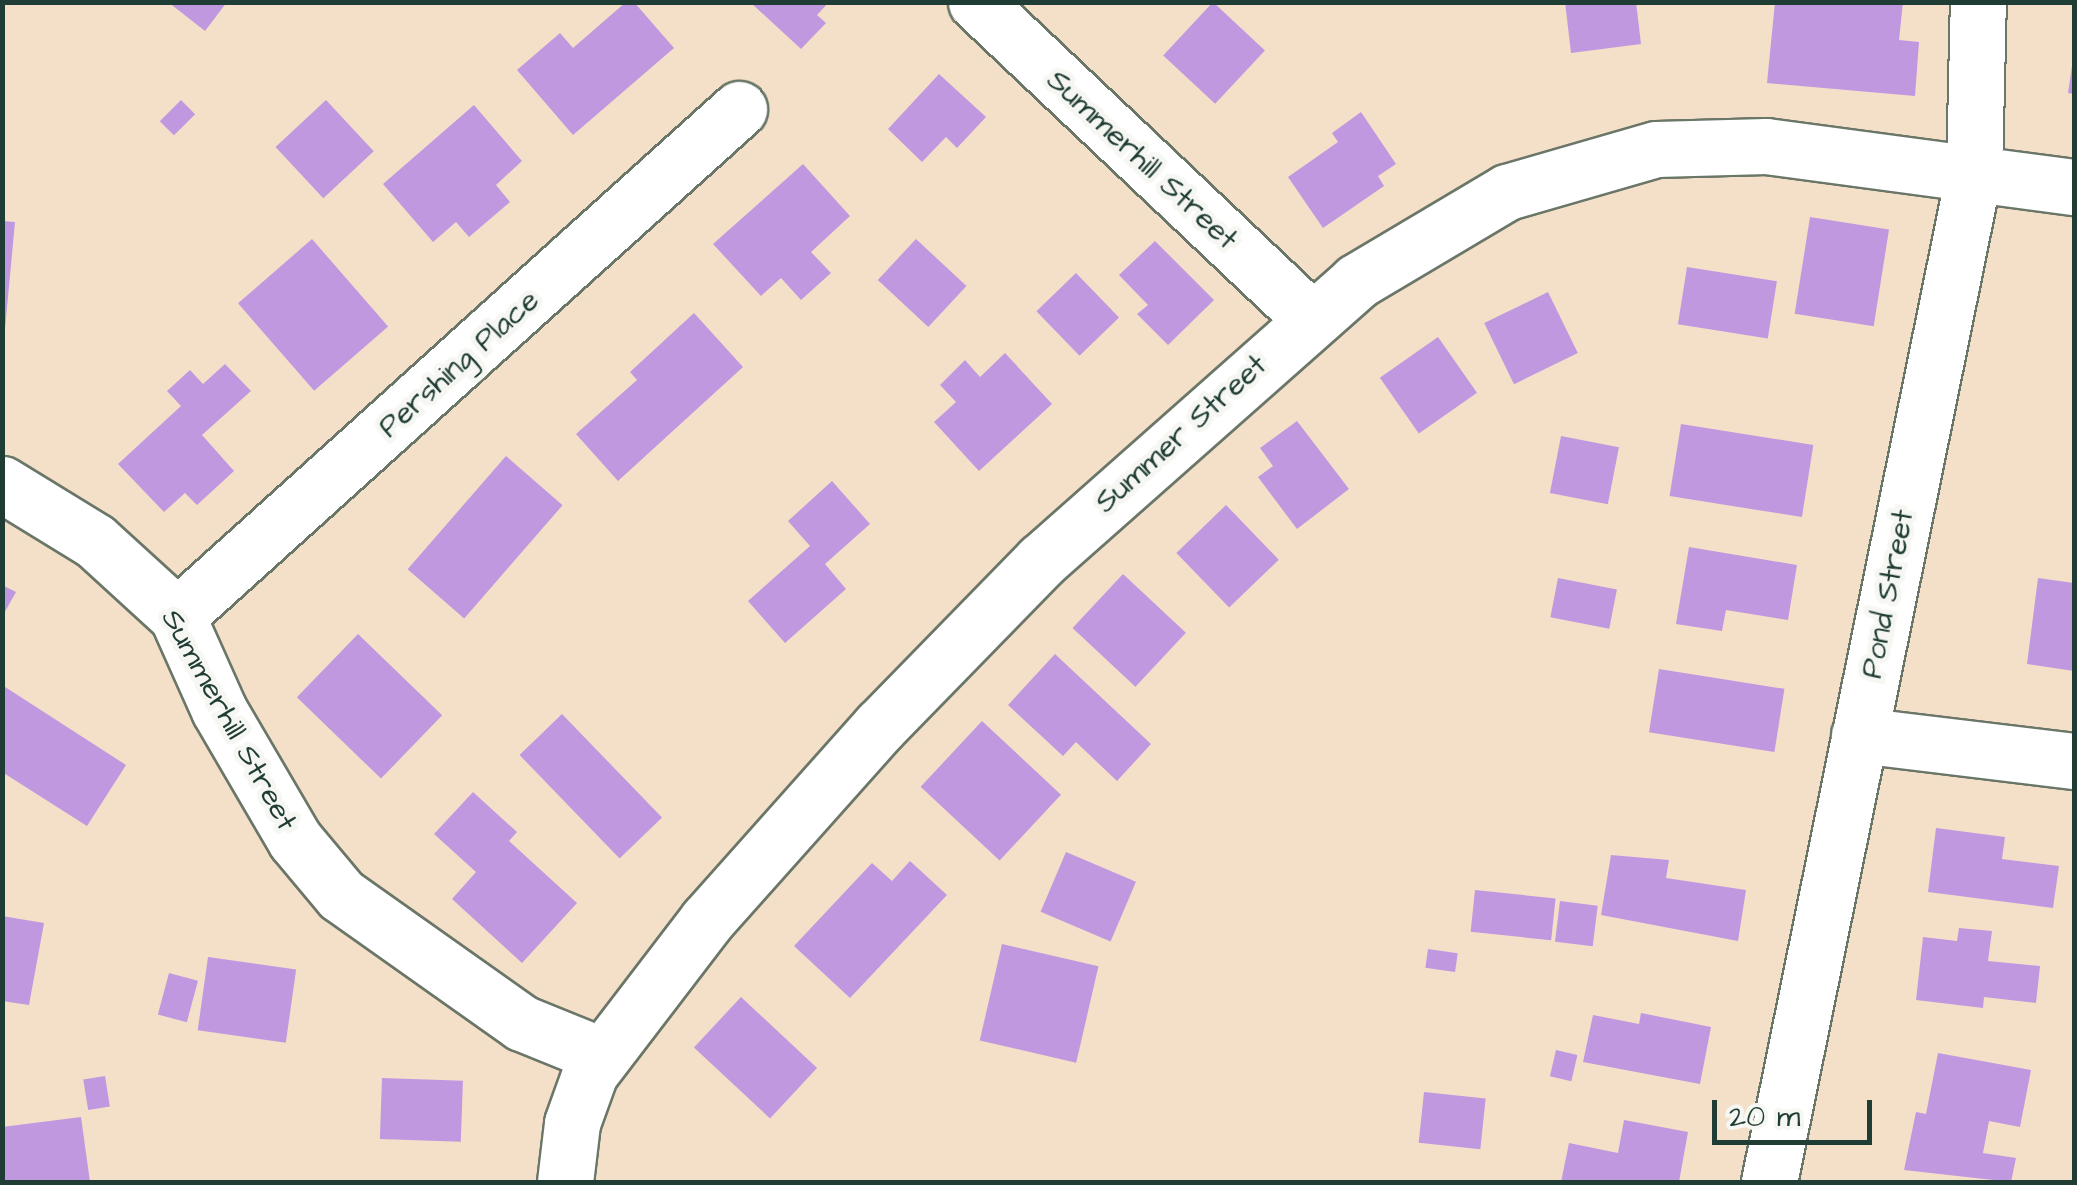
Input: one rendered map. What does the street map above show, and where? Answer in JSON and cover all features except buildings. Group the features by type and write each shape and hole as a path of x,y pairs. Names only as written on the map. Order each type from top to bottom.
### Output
{"street":[{"name":"Summerhill Street","path":"976,2 1309,317"},
{"name":"Pond Street","path":"1769,1182 1974,172 1978,2"},
{"name":"Pershing Place","path":"177,616 739,109"},
{"name":"Summer Street","path":"565,1182 579,1098 601,1055 707,920 880,726 1041,561 1309,317 1426,236 1494,199 1614,156 1674,146 1766,146 2074,187"},
{"name":"Summerhill Street","path":"2,484 94,540 140,575 177,616 219,710 316,870 341,895 522,1022 601,1055"},
{"path":"1859,735 2074,761"}]}
